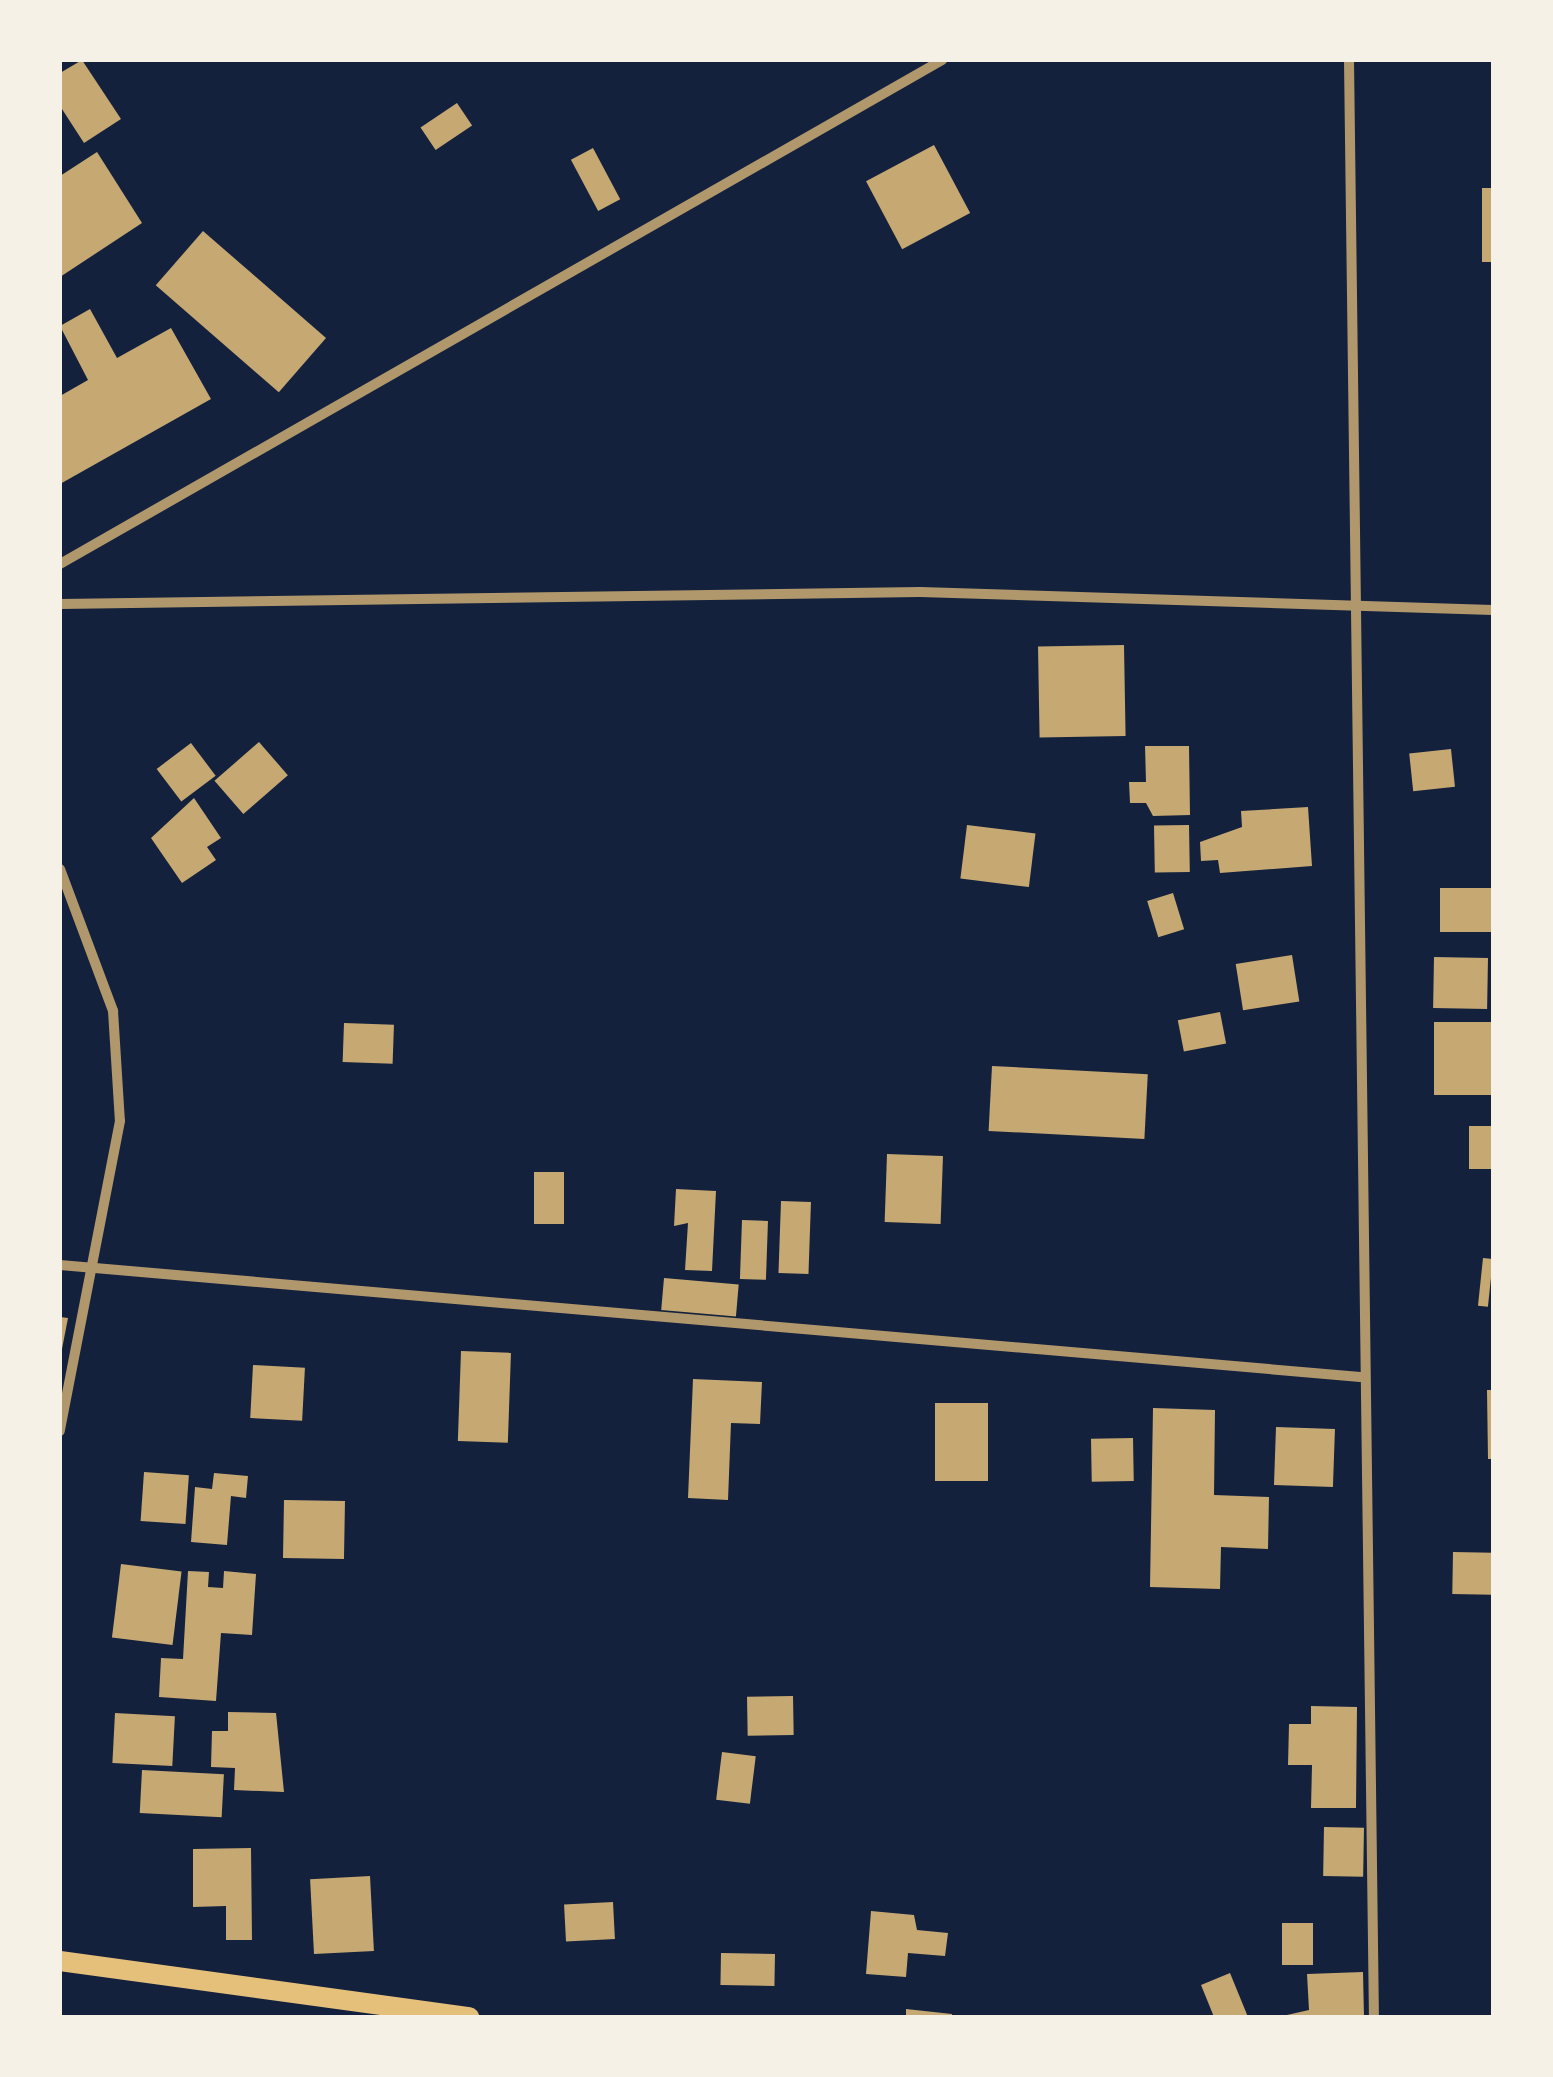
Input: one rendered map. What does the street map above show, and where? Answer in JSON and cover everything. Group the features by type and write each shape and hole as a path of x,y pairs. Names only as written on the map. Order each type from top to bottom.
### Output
{"main road":[{"path":"60,1961 426,2015 469,2017"}],"street":[{"path":"60,564 942,60"},
{"path":"1349,60 1358,612 1360,1377 1374,2017"},
{"path":"60,604 920,592 1358,612 1493,610"},
{"path":"60,869 93,941 119,1062 120,1121 60,1431"},
{"path":"60,1264 92,1270 1360,1377"}],"building":[{"path":"82,60 121,119 84,143 60,106 60,73"},
{"path":"457,103 472,125 436,150 421,128"},
{"path":"934,145 970,213 902,249 866,181"},
{"path":"593,148 620,199 598,211 571,160"},
{"path":"97,152 142,223 60,277 60,176"},
{"path":"1482,188 1493,188 1493,262 1482,262"},
{"path":"203,231 326,338 279,392 156,285"},
{"path":"90,309 117,358 171,328 211,399 60,484 60,396 88,380 60,326"},
{"path":"1124,645 1126,736 1040,737 1038,647"},
{"path":"259,742 288,775 243,814 214,781"},
{"path":"191,743 216,776 181,802 157,769"},
{"path":"1145,746 1189,746 1190,815 1153,816 1146,803 1130,803 1129,782 1146,782"},
{"path":"1451,749 1455,787 1413,791 1409,753"},
{"path":"194,798 221,838 207,847 216,860 182,883 151,838"},
{"path":"1308,807 1312,866 1220,873 1218,860 1201,861 1200,842 1242,827 1241,811"},
{"path":"967,825 1035,833 1029,887 960,879"},
{"path":"1189,825 1190,872 1155,873 1154,826"},
{"path":"1440,888 1493,888 1493,932 1440,932"},
{"path":"1173,893 1184,929 1158,937 1147,901"},
{"path":"1292,955 1299,1001 1243,1010 1236,964"},
{"path":"1434,957 1488,958 1487,1009 1433,1008"},
{"path":"1220,1012 1226,1043 1184,1052 1178,1020"},
{"path":"1434,1022 1493,1022 1493,1095 1434,1095"},
{"path":"344,1023 394,1025 393,1064 343,1062"},
{"path":"992,1066 1148,1074 1144,1139 989,1131"},
{"path":"1469,1126 1493,1126 1493,1169 1469,1169"},
{"path":"887,1154 943,1156 941,1224 885,1222"},
{"path":"534,1172 564,1172 564,1224 534,1224"},
{"path":"676,1189 716,1191 712,1271 685,1270 688,1223 674,1226"},
{"path":"781,1201 811,1202 808,1274 778,1273"},
{"path":"742,1220 768,1221 766,1280 740,1279"},
{"path":"1483,1258 1493,1259 1488,1307 1478,1306"},
{"path":"664,1278 739,1285 736,1316 661,1310"},
{"path":"60,1317 68,1318 62,1349 60,1349"},
{"path":"461,1351 511,1353 508,1443 458,1441"},
{"path":"253,1365 305,1368 302,1421 250,1418"},
{"path":"693,1379 762,1382 760,1424 731,1423 728,1500 688,1498"},
{"path":"1487,1390 1493,1390 1493,1459 1488,1459"},
{"path":"935,1403 988,1403 988,1481 935,1481"},
{"path":"1153,1408 1215,1410 1214,1495 1269,1497 1268,1549 1221,1547 1220,1589 1150,1587"},
{"path":"1276,1427 1335,1429 1333,1487 1274,1485"},
{"path":"1133,1438 1134,1481 1092,1482 1091,1439"},
{"path":"144,1472 189,1475 185,1524 141,1521"},
{"path":"214,1473 248,1476 246,1498 231,1496 227,1545 191,1542 195,1487 212,1489"},
{"path":"284,1500 345,1501 344,1559 283,1558"},
{"path":"1453,1552 1493,1553 1492,1595 1452,1594"},
{"path":"121,1564 182,1571 173,1645 112,1637"},
{"path":"188,1571 209,1572 208,1587 223,1588 224,1571 256,1574 252,1635 221,1633 216,1701 159,1697 161,1658 183,1659"},
{"path":"793,1696 794,1735 748,1736 747,1697"},
{"path":"1311,1706 1357,1707 1356,1808 1311,1808 1312,1765 1288,1765 1289,1724 1311,1724"},
{"path":"228,1712 276,1713 284,1792 234,1790 235,1768 211,1767 212,1731 228,1731"},
{"path":"115,1713 175,1716 172,1766 112,1763"},
{"path":"722,1752 756,1756 750,1804 716,1800"},
{"path":"142,1770 224,1774 222,1817 140,1813"},
{"path":"1324,1827 1364,1828 1363,1877 1323,1876"},
{"path":"251,1848 252,1940 226,1940 226,1906 193,1907 193,1849"},
{"path":"370,1876 374,1951 314,1954 310,1879"},
{"path":"613,1902 615,1939 566,1942 564,1905"},
{"path":"871,1911 914,1915 917,1930 948,1933 945,1956 908,1953 906,1977 866,1974"},
{"path":"1282,1923 1313,1923 1313,1965 1282,1965"},
{"path":"721,1953 775,1954 774,1986 720,1985"},
{"path":"1363,1972 1364,2017 1278,2017 1309,2010 1307,1974"},
{"path":"1230,1973 1248,2017 1214,2017 1201,1985"},
{"path":"906,2009 952,2014 952,2017 906,2017"}]}
